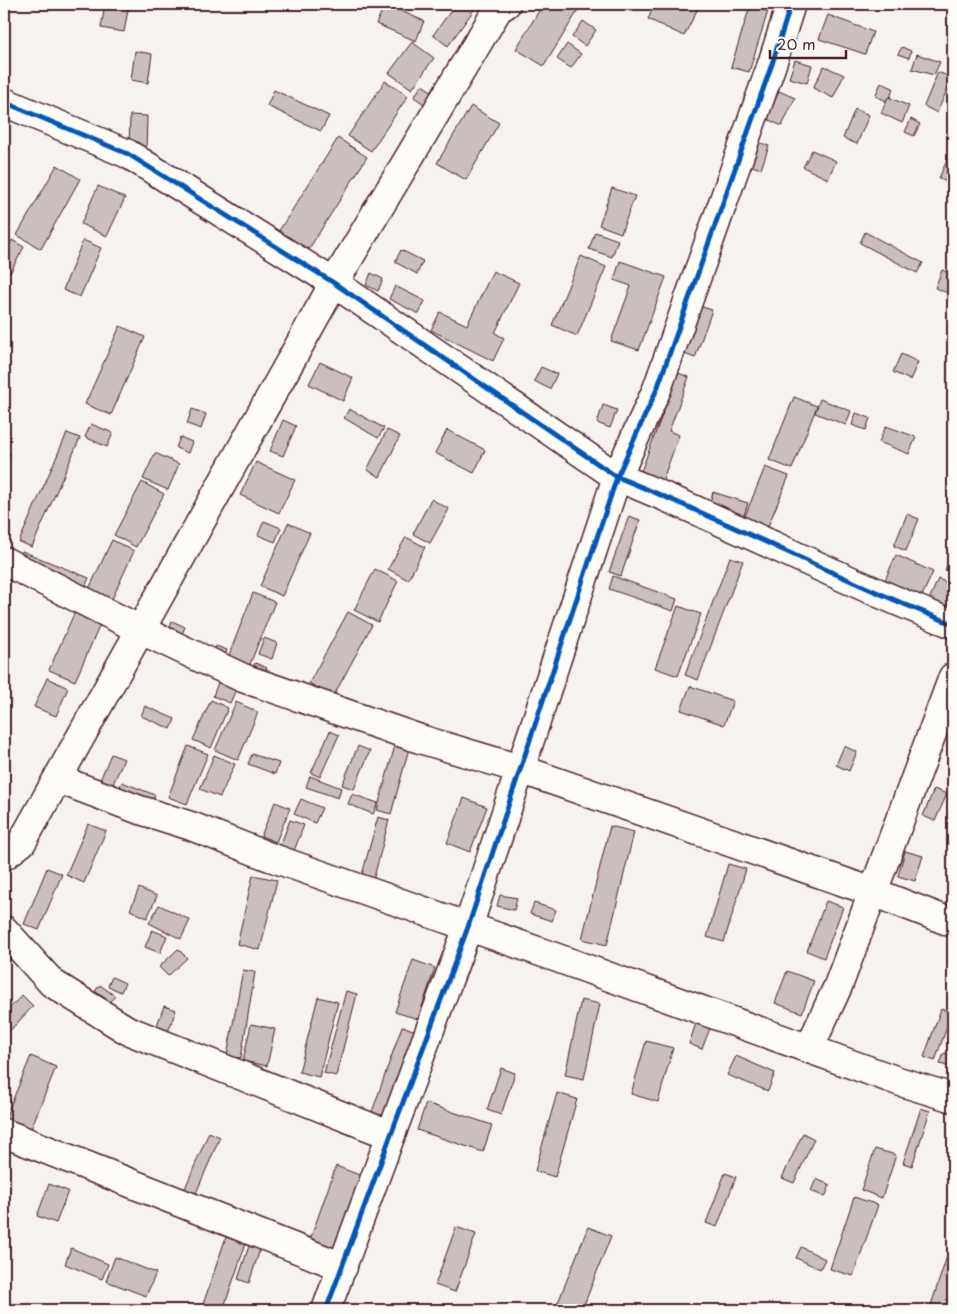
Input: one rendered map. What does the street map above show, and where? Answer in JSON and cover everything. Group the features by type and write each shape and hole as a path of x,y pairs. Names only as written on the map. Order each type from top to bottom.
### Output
{"street":[{"path":"4,856 22,842 334,283 498,9 506,4"},
{"path":"326,1310 468,927 617,476 657,389 772,64 791,4"},
{"path":"4,102 128,154 334,283 617,476 953,624"},
{"path":"4,560 141,630 243,678 420,739 520,769 873,892 953,923"},
{"path":"809,1049 838,986 953,677"},
{"path":"58,779 137,809 191,826 270,857 898,1081 953,1098"},
{"path":"4,930 52,983 127,1030 375,1129 392,1132"},
{"path":"4,1133 343,1267"}],"building":[{"path":"105,4 129,4 124,32 101,28"},
{"path":"385,4 424,21 416,41 376,24"},
{"path":"456,4 478,4 448,46 433,35"},
{"path":"543,4 570,4 579,9 544,66 516,49"},
{"path":"655,4 700,4 684,36 648,19"},
{"path":"750,6 768,11 749,72 731,67"},
{"path":"828,15 873,32 865,54 819,39"},
{"path":"583,21 596,30 585,46 572,37"},
{"path":"412,42 434,58 412,89 389,73"},
{"path":"567,44 581,54 571,68 557,59"},
{"path":"902,47 911,51 909,58 898,54"},
{"path":"135,51 152,54 148,83 131,80"},
{"path":"917,54 940,62 934,75 912,69"},
{"path":"795,60 812,65 807,83 789,78"},
{"path":"824,66 844,75 833,98 813,88"},
{"path":"938,72 952,78 937,113 924,106"},
{"path":"385,81 408,96 371,151 348,136"},
{"path":"881,83 893,88 889,102 875,96"},
{"path":"422,85 433,92 424,104 414,97"},
{"path":"274,90 329,116 321,131 267,106"},
{"path":"779,91 795,98 782,126 767,119"},
{"path":"888,97 909,106 902,123 881,113"},
{"path":"471,106 499,123 466,180 437,163"},
{"path":"855,109 869,115 857,144 843,138"},
{"path":"130,115 147,116 146,149 129,148"},
{"path":"911,119 920,124 914,136 905,132"},
{"path":"338,138 367,157 305,255 275,237"},
{"path":"754,140 769,146 761,169 746,164"},
{"path":"953,147 953,185 939,178"},
{"path":"812,150 836,161 828,179 803,167"},
{"path":"57,165 80,179 41,249 17,235"},
{"path":"98,186 125,198 107,236 81,224"},
{"path":"612,188 635,196 621,233 599,225"},
{"path":"595,232 618,240 612,257 589,249"},
{"path":"865,232 923,263 917,273 860,243"},
{"path":"12,240 24,247 10,273 4,269 4,255"},
{"path":"83,240 101,248 80,297 63,290"},
{"path":"401,250 423,261 417,274 395,262"},
{"path":"581,256 606,267 577,336 552,325"},
{"path":"620,261 666,277 639,350 611,341 631,286 614,280"},
{"path":"942,270 953,274 953,295 935,288"},
{"path":"493,271 519,283 495,333 504,338 493,361 431,330 440,312 467,325"},
{"path":"371,273 383,279 378,291 366,285"},
{"path":"395,286 425,301 419,314 389,299"},
{"path":"699,306 712,310 695,358 682,353"},
{"path":"120,326 145,337 111,415 85,404"},
{"path":"901,354 918,362 910,380 893,372"},
{"path":"320,362 353,378 343,401 309,384"},
{"path":"541,367 557,374 550,389 534,381"},
{"path":"678,373 689,377 669,431 679,435 662,482 640,474"},
{"path":"794,397 817,406 792,469 769,460"},
{"path":"820,399 851,411 846,425 815,413"},
{"path":"603,405 617,410 610,428 597,423"},
{"path":"192,409 206,414 201,429 187,424"},
{"path":"349,409 384,428 378,438 344,418"},
{"path":"856,413 870,418 866,430 852,425"},
{"path":"283,420 296,426 283,456 270,451"},
{"path":"91,424 113,433 107,447 85,437"},
{"path":"886,426 916,437 909,454 879,442"},
{"path":"387,430 400,436 380,477 367,470"},
{"path":"447,430 485,450 474,473 435,453"},
{"path":"67,433 80,438 32,547 19,542"},
{"path":"180,437 192,442 188,453 176,448"},
{"path":"4,451 10,454 4,469"},
{"path":"155,453 179,464 168,490 143,479"},
{"path":"256,462 295,480 279,513 240,495"},
{"path":"765,467 789,476 766,531 743,521"},
{"path":"142,482 164,494 136,547 114,535"},
{"path":"713,492 748,503 744,515 709,505"},
{"path":"431,499 449,509 430,543 413,534"},
{"path":"907,514 919,519 906,551 894,546"},
{"path":"629,516 640,520 621,576 609,572"},
{"path":"264,521 281,528 275,542 258,535"},
{"path":"288,523 310,533 282,596 260,586"},
{"path":"406,537 425,547 408,580 388,569"},
{"path":"112,540 134,551 112,599 89,589"},
{"path":"22,551 89,578 84,589 18,562"},
{"path":"896,555 933,572 922,596 885,580"},
{"path":"953,555 953,574 945,570"},
{"path":"730,557 743,561 698,680 685,675"},
{"path":"375,569 398,581 378,622 354,610"},
{"path":"613,576 677,599 673,611 609,589"},
{"path":"938,579 953,585 953,611 929,600"},
{"path":"253,593 275,602 248,669 227,660"},
{"path":"678,606 701,614 678,676 655,668"},
{"path":"77,607 103,618 75,681 49,670"},
{"path":"348,612 372,625 333,697 309,683"},
{"path":"172,621 185,627 178,643 166,638"},
{"path":"264,638 277,643 272,659 258,654"},
{"path":"216,646 227,650 224,658 213,654"},
{"path":"255,663 267,668 263,678 251,673"},
{"path":"220,677 238,685 230,703 213,696"},
{"path":"47,678 68,688 56,716 34,707"},
{"path":"690,686 733,701 724,725 681,710"},
{"path":"211,700 228,708 211,748 193,740"},
{"path":"236,702 258,712 238,760 215,750"},
{"path":"145,706 175,719 171,729 141,716"},
{"path":"330,731 339,735 320,777 311,773"},
{"path":"396,742 410,745 391,814 377,810"},
{"path":"188,746 208,754 187,804 168,797"},
{"path":"358,746 370,751 354,789 342,785"},
{"path":"844,746 857,752 849,771 836,765"},
{"path":"111,754 124,759 110,791 98,785"},
{"path":"252,754 279,763 275,774 248,764"},
{"path":"214,755 235,764 220,797 200,789"},
{"path":"310,776 341,788 338,798 306,787"},
{"path":"122,782 155,795 152,803 119,789"},
{"path":"934,789 947,794 935,821 923,816"},
{"path":"352,794 378,803 373,814 348,804"},
{"path":"464,798 487,807 470,852 447,843"},
{"path":"301,799 322,808 315,823 294,814"},
{"path":"275,802 290,808 276,842 261,836"},
{"path":"378,817 389,820 373,881 361,878"},
{"path":"290,820 304,825 294,851 280,846"},
{"path":"88,824 106,831 84,883 66,875"},
{"path":"610,826 634,832 607,945 582,939"},
{"path":"905,851 923,856 915,881 898,876"},
{"path":"728,864 746,869 724,942 707,937"},
{"path":"47,868 62,874 39,930 24,924"},
{"path":"253,875 277,880 260,950 237,944"},
{"path":"139,888 157,896 147,918 130,910"},
{"path":"500,895 517,898 514,910 497,906"},
{"path":"826,901 843,907 824,958 807,951"},
{"path":"534,903 556,910 552,921 530,914"},
{"path":"159,905 190,920 181,939 149,923"},
{"path":"152,930 167,936 160,953 145,947"},
{"path":"178,949 187,958 168,976 159,967"},
{"path":"413,960 435,968 418,1019 395,1012"},
{"path":"243,970 255,972 241,1058 227,1056"},
{"path":"787,971 814,981 802,1013 775,1003"},
{"path":"112,977 125,983 121,992 108,986"},
{"path":"100,985 115,996 110,1002 95,991"},
{"path":"346,991 357,994 336,1076 324,1073"},
{"path":"22,995 33,1006 4,1037 4,1014"},
{"path":"318,997 338,1002 319,1077 299,1072"},
{"path":"581,1000 600,1004 584,1079 565,1075"},
{"path":"164,1006 176,1010 168,1032 156,1028"},
{"path":"941,1009 952,1012 935,1061 924,1057"},
{"path":"696,1023 710,1028 702,1049 689,1044"},
{"path":"251,1024 275,1029 267,1066 243,1061"},
{"path":"402,1026 416,1031 386,1117 372,1112"},
{"path":"646,1041 673,1048 658,1102 631,1094"},
{"path":"944,1053 953,1056 953,1068 940,1064"},
{"path":"31,1056 56,1067 30,1131 4,1121"},
{"path":"736,1056 775,1073 768,1091 727,1075"},
{"path":"501,1068 515,1073 501,1115 487,1110"},
{"path":"557,1093 577,1099 555,1177 535,1171"},
{"path":"426,1103 492,1125 483,1152 417,1130"},
{"path":"921,1108 930,1111 912,1166 903,1163"},
{"path":"209,1132 220,1137 194,1198 183,1193"},
{"path":"803,1133 814,1139 794,1183 782,1178"},
{"path":"875,1149 896,1155 882,1198 861,1190"},
{"path":"336,1166 362,1176 336,1249 310,1240"},
{"path":"725,1173 736,1177 717,1227 706,1223"},
{"path":"816,1179 830,1185 825,1197 811,1191"},
{"path":"49,1184 68,1191 56,1223 37,1216"},
{"path":"854,1197 878,1205 853,1276 830,1269"},
{"path":"456,1227 476,1234 455,1292 435,1285"},
{"path":"588,1227 611,1236 582,1310 555,1310"},
{"path":"226,1237 246,1243 223,1310 201,1310"},
{"path":"250,1243 261,1246 249,1283 238,1279"},
{"path":"801,1247 825,1259 820,1269 796,1258"},
{"path":"950,1247 953,1248 953,1310 931,1305"},
{"path":"71,1248 108,1264 102,1279 65,1264"},
{"path":"115,1257 156,1273 146,1296 106,1281"},
{"path":"232,1306 244,1310 231,1310"}],"cycle path":[{"path":"326,1310 468,927 617,477 657,389 772,64 791,4"},
{"path":"4,102 128,154 334,283 617,477 702,513 868,589 953,624"}]}
